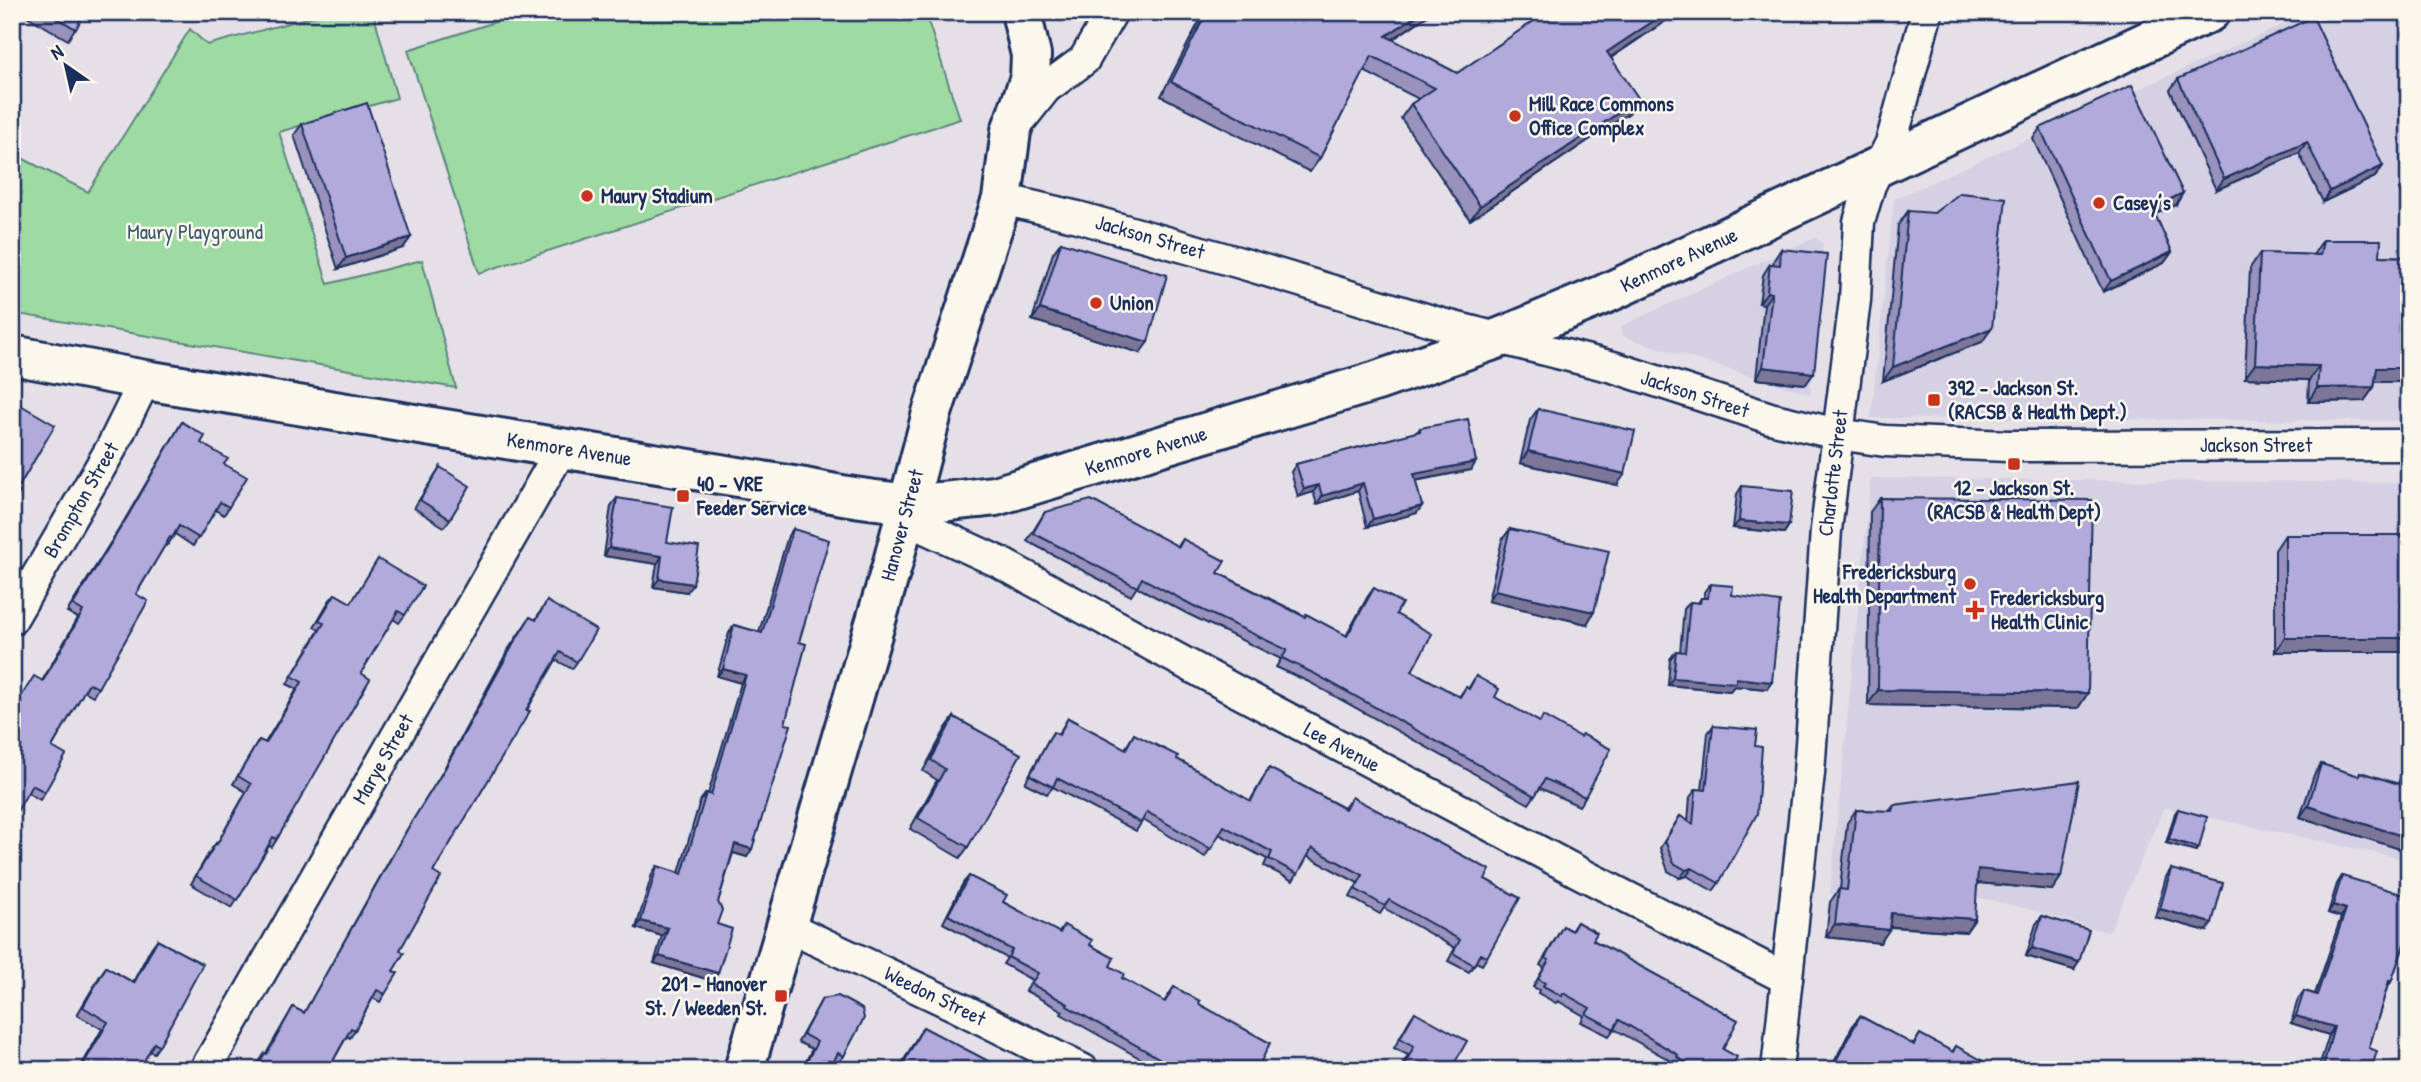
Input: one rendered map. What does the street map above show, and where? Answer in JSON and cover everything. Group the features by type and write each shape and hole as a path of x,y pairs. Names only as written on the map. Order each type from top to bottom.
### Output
{"street":[{"name":"Hanover Street","path":"744,1070 932,413 1002,199 1011,131 1030,78 1031,55 1021,12"},
{"path":"1011,131 1046,88 1084,60 1112,12"},
{"name":"Charlotte Street","path":"1777,1070 1809,773 1826,530 1854,300 1859,222 1870,185 1899,120 1927,12"},
{"name":"Kenmore Avenue","path":"12,355 145,380 849,498 908,503 995,496 1377,381 1500,338 1605,295 2210,12"},
{"name":"Jackson Street","path":"1002,199 1233,260 1442,324 1613,367 1770,418 1838,434 1885,441 2008,446 2409,445"},
{"name":"Brompton Street","path":"12,619 112,447 145,380"},
{"name":"Marye Street","path":"205,1070 562,448"},
{"name":"Lee Avenue","path":"908,503 925,528 999,562 1276,713 1787,979"},
{"name":"Weedon Street","path":"786,926 958,1007 1083,1070"}],"shaded area":[{"path":"2311,12 2409,12 2409,421 1871,418 1894,199"},
{"path":"1815,237 1823,244 1810,394 1621,334 1621,326"},
{"path":"1871,478 2409,483 2409,860 2164,808 2109,933 1981,898 1911,891 1830,894"}],"green space":[{"name":"Maury Playground","path":"329,12 373,12 397,98 279,132 328,284 422,260 456,388 12,313 12,153 88,192 190,29 207,45"},
{"name":"Maury Stadium","path":"526,12 925,12 960,119 479,273 408,50"}],"building":[{"path":"47,12 85,12 76,29"},
{"name":"Mill Race Commons Office Complex","path":"1207,12 1422,12 1386,36 1457,73 1547,12 1667,12 1607,52 1639,99 1480,206 1411,104 1435,88 1372,56 1320,158 1171,82"},
{"path":"2313,17 2383,166 2330,191 2307,142 2224,179 2178,79"},
{"path":"2132,85 2183,193 2152,208 2172,252 2111,281 2040,128"},
{"path":"367,103 411,237 346,258 302,124"},
{"path":"1960,193 2006,198 1992,328 1893,367 1908,211 1934,213"},
{"path":"2323,240 2381,240 2380,256 2409,257 2409,368 2377,368 2374,387 2317,388 2319,366 2255,364 2260,253 2320,255"},
{"name":"Union","path":"1061,242 1167,275 1148,342 1040,309"},
{"path":"1781,249 1827,254 1814,373 1763,367 1772,293 1767,292 1770,264 1780,265"},
{"path":"12,400 55,425 17,490 20,492 12,505"},
{"path":"1538,409 1635,431 1625,474 1528,451"},
{"path":"1468,419 1476,462 1414,474 1422,506 1373,519 1363,483 1322,496 1319,485 1304,489 1296,464 1420,431 1420,428"},
{"path":"182,422 205,436 201,443 228,459 224,464 247,477 229,507 220,502 199,538 179,526 172,538 170,537 136,594 148,601 98,688 89,683 52,747 66,755 45,792 32,785 12,820 12,711 34,676 43,681 83,611 73,605"},
{"path":"440,467 470,486 450,519 420,500"},
{"path":"1742,486 1793,491 1789,525 1739,521"},
{"path":"617,498 673,507 667,542 699,547 693,584 659,579 662,556 609,548"},
{"name":"Fredericksburg Health Clinic","path":"1880,498 2092,500 2088,693 1878,690"},
{"path":"1091,500 1179,547 1183,539 1225,561 1218,573 1347,636 1374,588 1402,603 1396,614 1432,634 1412,671 1460,697 1466,687 1469,689 1476,676 1499,689 1495,697 1540,722 1543,716 1580,737 1582,734 1611,749 1585,797 1545,779 1535,796 1282,658 1287,650 1142,578 1137,587 1033,533 1045,512"},
{"path":"793,529 829,540 799,642 806,644 785,724 791,725 752,849 735,844 718,902 722,910 717,924 732,929 718,973 659,956 668,928 641,921 657,866 682,874 706,793 711,795 746,675 723,669 734,625 762,633"},
{"path":"1510,529 1609,551 1594,612 1495,590"},
{"path":"2285,535 2409,535 2409,638 2285,638"},
{"path":"378,559 423,586 405,615 398,611 361,673 370,679 277,839 273,837 238,900 196,876 251,784 238,776 259,740 266,743 302,682 292,676 324,623 319,620 335,594 351,603"},
{"path":"1710,584 1733,586 1732,595 1780,602 1772,682 1736,678 1736,683 1673,678 1676,651 1685,652 1690,602 1700,603 1701,598 1708,598"},
{"path":"547,601 596,630 577,662 560,652 526,710 530,711 433,872 441,877 400,950 404,953 393,971 398,973 385,994 377,990 355,1030 351,1028 328,1070 255,1070 293,1007 304,1013 514,643 530,617 536,620"},
{"path":"954,717 1021,754 968,847 918,818 945,769 931,760"},
{"path":"1068,718 1126,749 1134,734 1178,756 1177,759 1251,801 1269,768 1345,809 1352,797 1490,870 1485,879 1520,898 1487,957 1480,954 1474,965 1453,953 1460,940 1389,900 1385,906 1355,889 1363,875 1312,848 1298,874 1269,859 1272,852 1224,826 1211,849 1147,812 1141,823 1057,778 1053,787 1030,775 1053,732 1059,735"},
{"path":"1713,726 1757,730 1755,746 1762,747 1757,814 1719,883 1692,868 1686,870 1674,863 1665,841 1680,816 1693,824 1696,789 1706,790"},
{"path":"2321,764 2402,785 2409,764 2409,838 2308,806"},
{"path":"2079,781 2061,877 1978,869 1975,919 1891,913 1889,930 1835,924 1839,889 1847,890 1856,810 1892,811 1894,805"},
{"path":"2178,809 2207,817 2199,848 2169,839"},
{"path":"12,865 19,869 12,880"},
{"path":"2171,869 2223,883 2212,923 2160,909"},
{"path":"969,876 1007,895 1003,902 1060,933 1064,925 1092,940 1090,945 1114,958 1110,966 1124,974 1122,978 1165,1002 1174,987 1270,1043 1257,1070 1180,1070 1031,984 1038,973 1008,957 1012,950 948,915"},
{"path":"2342,876 2409,896 2409,930 2391,982 2389,981 2369,1048 2377,1051 2371,1070 2322,1070 2334,1027 2296,1016 2304,991 2317,995 2346,909 2333,905"},
{"path":"2042,916 2089,930 2079,962 2032,948"},
{"path":"1577,922 1597,933 1593,940 1738,1020 1723,1049 1737,1057 1730,1070 1683,1070 1687,1063 1677,1057 1678,1055 1619,1020 1614,1029 1586,1014 1590,1008 1563,993 1562,996 1543,986 1545,983 1538,979 1549,960 1545,958 1563,926 1572,931"},
{"path":"157,940 203,964 159,1046 154,1043 139,1070 80,1070 108,1022 83,1007 106,967 134,983"},
{"path":"838,996 862,1009 864,1018 844,1056 838,1053 829,1070 823,1070 807,1061 817,1042 803,1034 822,999"},
{"path":"1415,1012 1467,1041 1454,1064 1451,1062 1447,1070 1402,1070 1414,1046 1400,1038"},
{"path":"1860,1016 1914,1045 1920,1034 1953,1052 1956,1046 1983,1061 1978,1070 1831,1070"},
{"path":"923,1027 994,1064 991,1070 895,1070 899,1064 902,1066"}],"place":[{"name":"Mill Race Commons Office Complex","path":"1515,116"},
{"name":"Maury Stadium","path":"587,196"},
{"name":"Casey’s","path":"2099,203"},
{"name":"Union","path":"1096,303"},
{"name":"392 - Jackson St. (RACSB & Health Dept.)","path":"1934,400"},
{"name":"12 - Jackson St. (RACSB & Health Dept)","path":"2014,464"},
{"name":"40 - VRE Feeder Service","path":"683,496"},
{"name":"Fredericksburg Health Department","path":"1970,584"},
{"name":"Fredericksburg Health Clinic","path":"1975,610"},
{"name":"201 - Hanover St. / Weeden St.","path":"781,996"}]}
